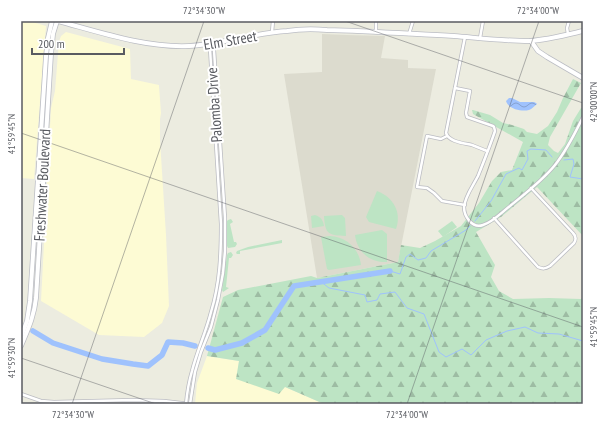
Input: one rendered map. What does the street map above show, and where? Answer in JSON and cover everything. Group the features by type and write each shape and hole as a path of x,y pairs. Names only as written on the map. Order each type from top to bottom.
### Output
{"street":[{"name":"Freshwater Boulevard","path":"21,337 29,311 46,50 52,21"},
{"name":"Freshwater Boulevard","path":"21,346 32,321 34,310 38,266 50,54 58,21"},
{"name":"Elm Street","path":"58,21 110,35 166,46 185,46 212,43 287,31 316,30 376,32 531,41 583,31"},
{"path":"272,33 273,21"},
{"path":"376,21 376,32"},
{"path":"409,34 413,21"},
{"path":"480,38 483,21"},
{"path":"568,35 567,28 569,21"},
{"path":"447,136 446,133 465,37"},
{"path":"531,41 538,51 583,78"},
{"name":"Palomba Drive","path":"190,404 198,363 211,327 219,297 225,251 225,218 214,50 212,43"},
{"name":"Palomba Drive","path":"186,404 191,371 215,296 221,251 221,224 210,49 212,43"},
{"path":"455,88 470,91 466,114 467,117 493,126 495,129 478,177 466,198 465,213 470,221 476,226 482,226 494,218 531,188 555,165 567,148 583,117"},
{"path":"447,136 441,139 428,136 417,186 427,188 442,200 465,205"},
{"path":"447,136 455,141 487,151"},
{"path":"38,175 43,176"},
{"path":"219,189 222,186"},
{"path":"494,218 538,267 546,269 550,266 576,240 573,233 531,188"},
{"path":"32,265 38,266"},
{"path":"215,296 219,297"},
{"path":"21,394 41,401 54,402 132,400 164,401 190,404"}],"shaded area":[{"path":"21,21 29,21 46,26 34,179 21,178"},
{"path":"66,32 130,49 131,79 159,85 161,113 160,140 169,306 162,323 144,337 99,335 41,301 51,108 55,91 59,41 61,36"},
{"path":"322,34 385,36 381,58 408,60 408,68 436,69 398,262 317,278 284,74 322,72"},
{"path":"207,356 239,361 237,379 285,387 324,404 195,404 197,383"}],"green space":[{"path":"573,79 581,83 550,137 548,145 558,153 565,144 573,121 581,108 583,108 583,236 537,187 501,217 476,232 495,265 491,277 499,291 513,299 581,299 583,296 583,404 324,404 285,387 279,394 236,379 239,361 207,356 223,297 238,290 311,276 317,278 398,262 401,245 420,248 461,226 479,203 492,181 501,172 512,170 523,142 473,114 472,110 490,115 503,123 524,129 527,132 537,134 548,126 557,112"},
{"path":"377,191 388,197 395,206 398,217 396,229 369,222 366,217"},
{"path":"315,215 321,219 324,226 312,228 311,216"},
{"path":"342,215 345,218 346,236 329,233 325,227 324,216"},
{"path":"231,219 233,222 230,224 234,242 237,244 235,247 228,248 226,222"},
{"path":"452,221 457,227 443,237 438,231"},
{"path":"382,230 387,234 387,262 375,261 365,255 358,247 355,235"},
{"path":"321,237 336,237 351,244 358,253 361,265 329,270 327,269"},
{"path":"282,240 282,243 240,251 240,254 236,253 237,251 248,247"},
{"path":"231,252 233,255 229,258 226,287 229,288 223,292 222,290 227,255"}],"water":[{"path":"509,98 520,102 534,102 537,104 526,111 519,110 512,108 507,104 506,101"}],"waterway":[{"path":"475,221 491,201 506,174 519,168 522,170 528,159 527,151 531,149 546,150 552,157"},
{"path":"564,160 573,159 574,164 570,177 583,179"},
{"path":"390,271 400,274 406,257 410,254 418,260 426,258 431,251 466,230 470,226"},
{"path":"208,348 215,350 242,343 265,330 294,286 390,271"},
{"path":"320,281 329,288 365,295 367,302 377,300 380,294 395,292 407,308 424,314 439,352 446,357 462,349 471,355 486,340 507,331 525,327 538,333 559,334 583,341"},
{"path":"33,331 53,343 102,359 148,366 162,355 168,342 183,343 195,346"}]}
